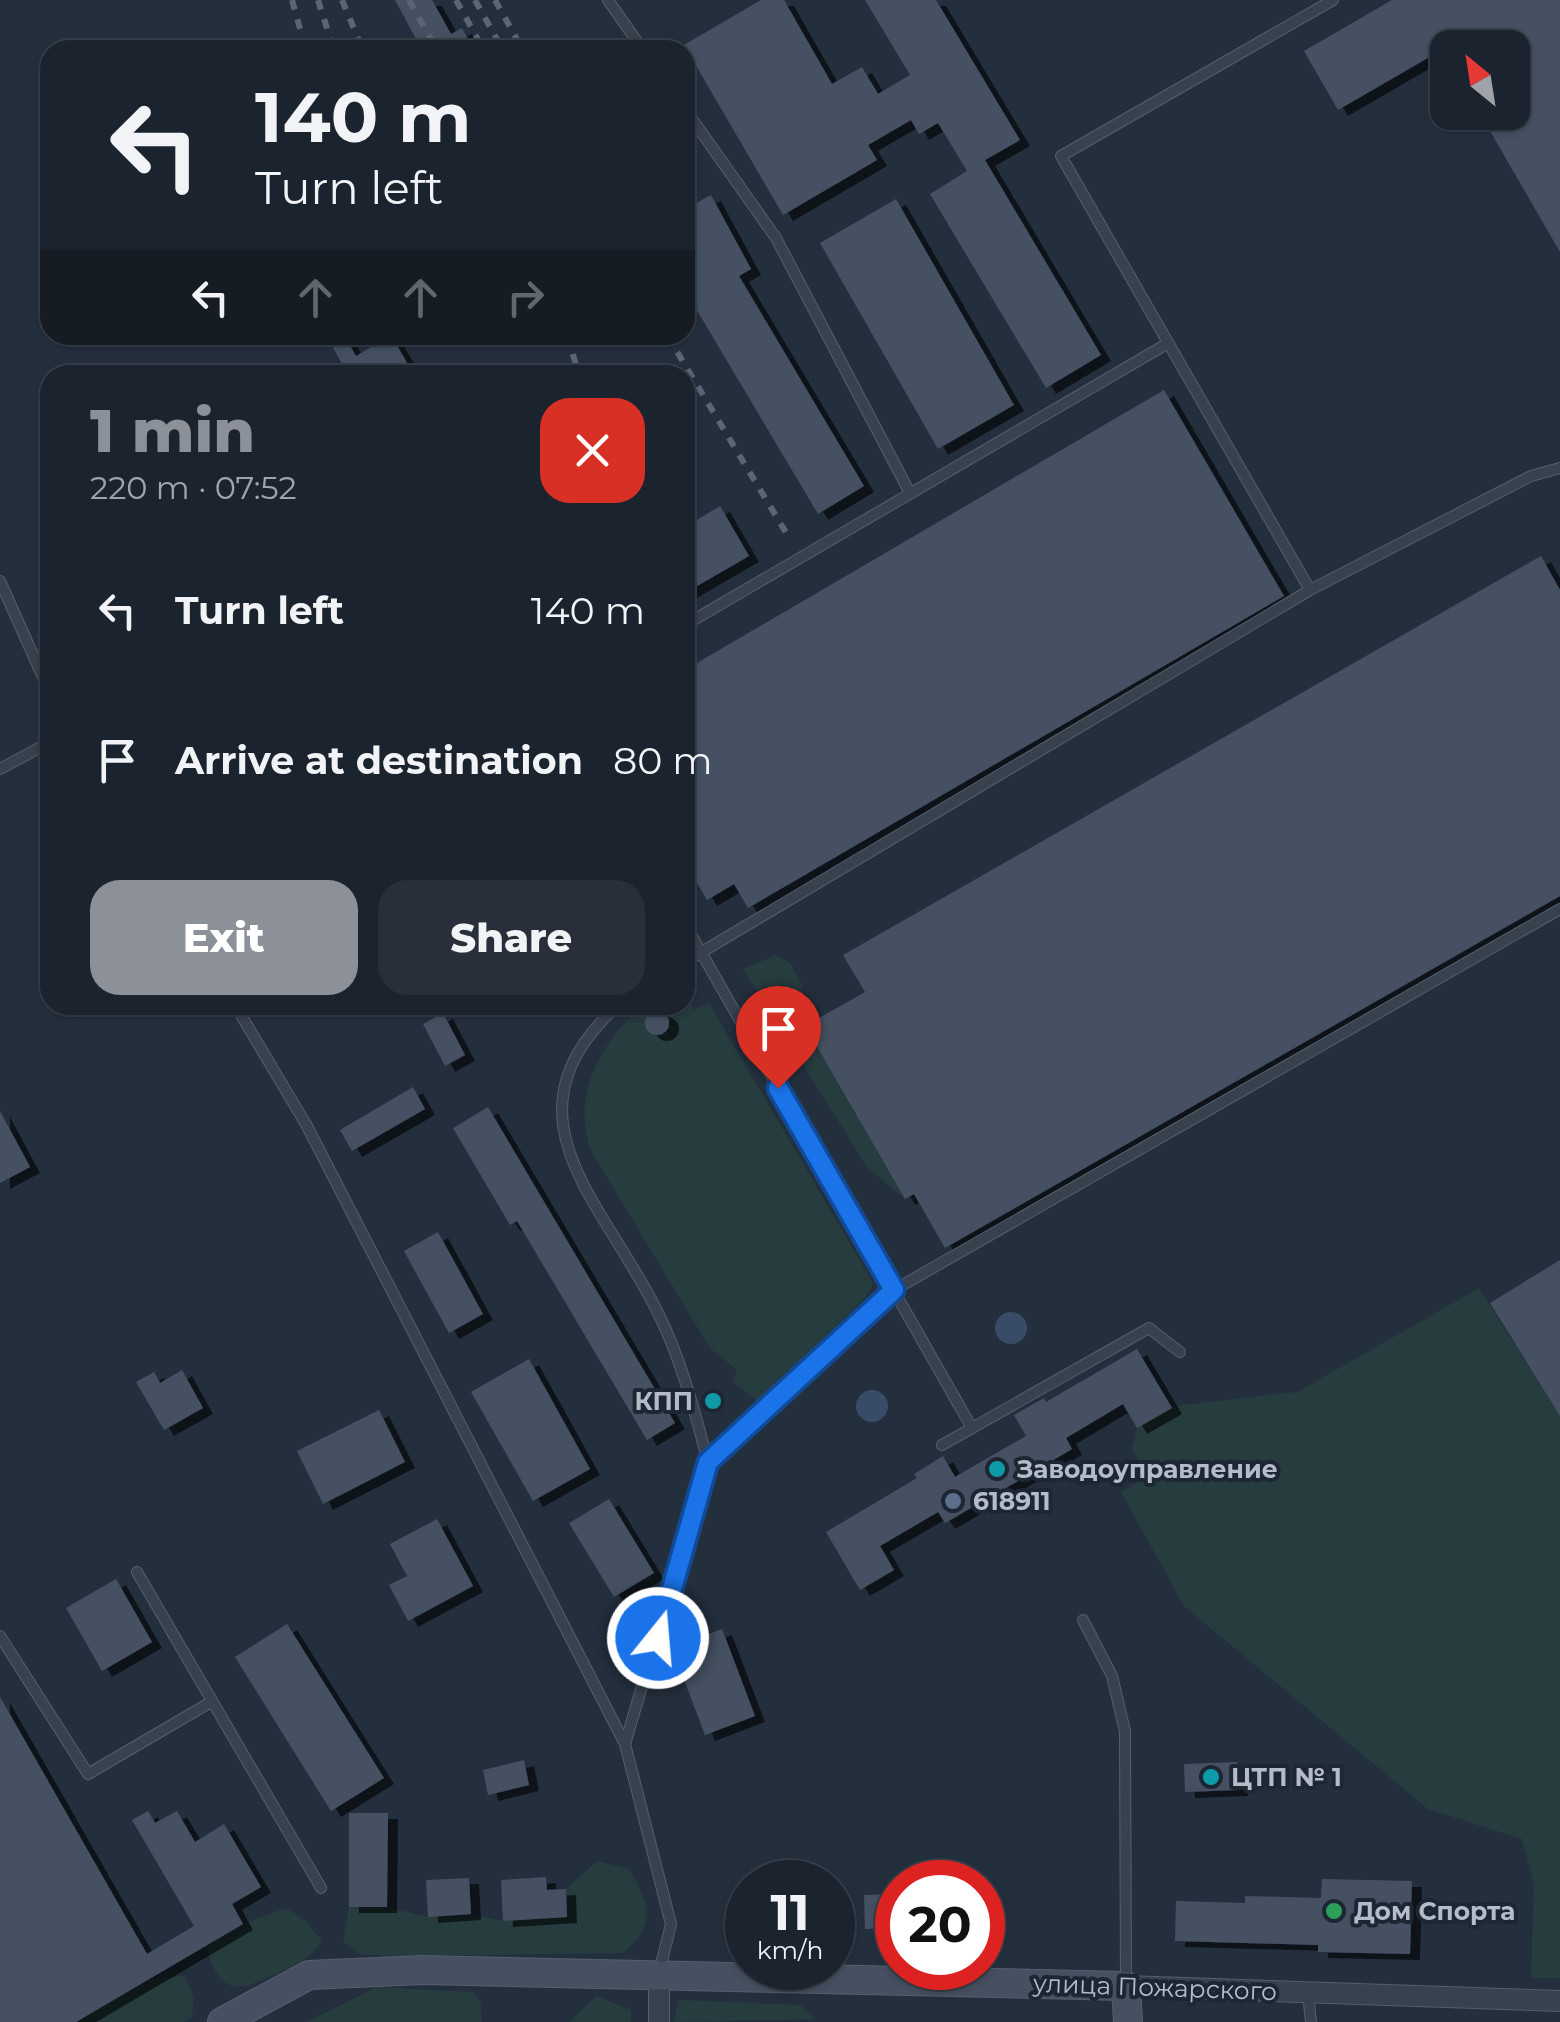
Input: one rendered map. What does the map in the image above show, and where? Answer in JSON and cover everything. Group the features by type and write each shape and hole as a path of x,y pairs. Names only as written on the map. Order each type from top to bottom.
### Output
{"street":[{"name":"улица Пожарского","path":"222,2022 309,1975 423,1970 658,1973 1560,2001"},
{"path":"658,1973 659,2022"},
{"path":"1126,1986 1128,2022"}],"lane":[{"path":"608,0 636,40"},
{"path":"1310,590 1060,156 1333,0"},
{"path":"695,123 776,238 910,493"},
{"path":"695,620 1166,345"},
{"path":"695,956 1310,590 1530,476 1560,468"},
{"path":"0,581 40,671"},
{"path":"0,769 40,747"},
{"path":"625,1744 708,1462 894,1290 1560,909"},
{"path":"695,943 972,1428"},
{"path":"241,1015 307,1126 625,1744 659,1864 671,1924 658,1973"},
{"path":"610,1015 575,1058 562,1090 560,1125 569,1156 656,1309 708,1462"},
{"path":"942,1445 1149,1328 1180,1352"},
{"path":"137,1572 321,1888"},
{"path":"1083,1620 1112,1676 1125,1731 1126,1986"},
{"path":"0,1636 88,1774 211,1702"},
{"path":"1308,1991 1311,2022"}],"green space":[{"path":"776,955 790,963 802,984 805,1026 905,1199 867,1167 743,969"},
{"path":"709,1003 873,1283 866,1297 757,1401 733,1382 737,1370 710,1348 591,1151 586,1131 588,1090 603,1051 634,1015 695,1015 695,1010"},
{"path":"1479,1288 1560,1416 1560,1978 1531,1978 1534,1885 1522,1839 1428,1809 1184,1606 1121,1492 1147,1476 1132,1449 1137,1428 1174,1406 1297,1392"},
{"path":"597,1861 629,1869 642,1893 645,1924 623,1953 387,1956 360,1954 343,1942 349,1907 387,1907 428,1917 471,1914 503,1921 567,1917 566,1889"},
{"path":"286,1908 306,1921 322,1941 317,1947 302,1961 250,1985 223,1981 206,1946 243,1924"},
{"path":"185,1976 194,1998 192,2017 184,2022 76,2022 151,1979"},
{"path":"377,1987 473,1992 481,2003 482,2022 306,2022"},
{"path":"596,1996 631,2010 631,2022 570,2022"},
{"path":"679,2000 801,2005 816,2019 674,2022"}],"water":[{"path":"1011,1312 1023,1316 1027,1328 1023,1340 1011,1344 999,1340 995,1328 999,1316"},
{"path":"872,1390 884,1394 888,1406 884,1418 872,1422 860,1418 856,1406 860,1394"}],"building":[{"path":"395,0 432,0 451,34 462,28 469,40 417,40"},
{"path":"761,0 784,0 832,84 862,67 878,94 910,75 865,0 936,0 1020,140 985,160 1101,355 1046,388 930,194 967,171 938,123 919,134 911,120 868,145 877,160 783,215 695,64 693,40"},
{"path":"1392,0 1560,0 1560,252 1489,130 1530,130 1530,30 1430,30 1430,57 1338,110 1304,51"},
{"path":"711,195 751,269 739,276 864,486 818,514 695,307 695,204"},
{"path":"896,199 1014,405 938,449 820,243"},
{"path":"332,345 350,345 356,356 374,345 397,345 408,365 340,365"},
{"path":"1164,390 1284,596 748,908 734,884 707,900 695,879 695,664"},
{"path":"720,506 749,556 695,587 695,521"},
{"path":"1541,556 1560,590 1560,896 945,1248 914,1194 905,1199 805,1026 865,992 843,955"},
{"path":"444,1015 465,1055 445,1066 423,1024"},
{"path":"648,1015 668,1018 666,1032 648,1032"},
{"path":"413,1087 425,1109 352,1151 340,1130"},
{"path":"488,1107 675,1423 647,1440 517,1221 510,1225 453,1128"},
{"path":"0,1111 30,1167 0,1183"},
{"path":"438,1232 483,1314 449,1333 404,1251"},
{"path":"1560,1260 1560,1416 1490,1303"},
{"name":"Заводоуправление","path":"1137,1349 1172,1408 1137,1428 1123,1404 1066,1438 1072,1449 1018,1481 945,1523 938,1512 880,1546 894,1570 860,1590 826,1532 917,1478 914,1474 943,1456 955,1477 1026,1436 1014,1415 1044,1398 1046,1402"},
{"path":"529,1359 590,1469 533,1501 471,1392"},
{"path":"182,1370 203,1408 164,1430 136,1382 154,1372 160,1383"},
{"path":"379,1410 405,1462 323,1504 297,1451"},
{"path":"609,1499 654,1573 614,1597 569,1523"},
{"path":"437,1519 473,1586 408,1621 389,1585 407,1576 390,1544"},
{"path":"116,1579 152,1642 102,1671 66,1608"},
{"path":"287,1624 384,1778 331,1811 235,1657"},
{"path":"722,1629 755,1716 705,1735 672,1648"},
{"path":"0,1697 147,1954 194,1926 132,1820 148,1811 155,1823 177,1811 195,1842 224,1824 261,1887 232,1904 243,1924 76,2022 0,2022"},
{"path":"524,1760 529,1785 488,1795 483,1770"},
{"name":"ЦТП № 1","path":"1237,1762 1238,1790 1185,1792 1184,1764"},
{"path":"349,1813 388,1813 387,1907 349,1907"},
{"path":"546,1877 547,1890 566,1889 567,1917 503,1921 501,1880"},
{"path":"469,1878 471,1914 428,1917 426,1880"},
{"path":"1322,1879 1412,1881 1410,1954 1318,1952 1318,1945 1175,1941 1176,1901 1245,1903 1245,1896 1321,1898"},
{"path":"864,1895 875,1895 875,1929 865,1929"}],"railway":[{"path":"292,0 303,40"},
{"path":"318,0 331,40"},
{"path":"342,0 359,40"},
{"path":"409,0 431,40"},
{"path":"456,0 478,40"},
{"path":"475,0 497,40"},
{"path":"495,0 517,40"},
{"path":"570,345 576,365"},
{"path":"673,345 685,365"},
{"path":"695,382 788,536"}],"place":[{"name":"КПП","path":"713,1401"},
{"name":"Заводоуправление","path":"997,1469"},
{"name":"618911","path":"953,1501"},
{"name":"ЦТП № 1","path":"1211,1777"},
{"name":"Дом Спорта","path":"1334,1911"}],"route":[{"path":"658,1638 708,1462 894,1290 778,1088"}]}
